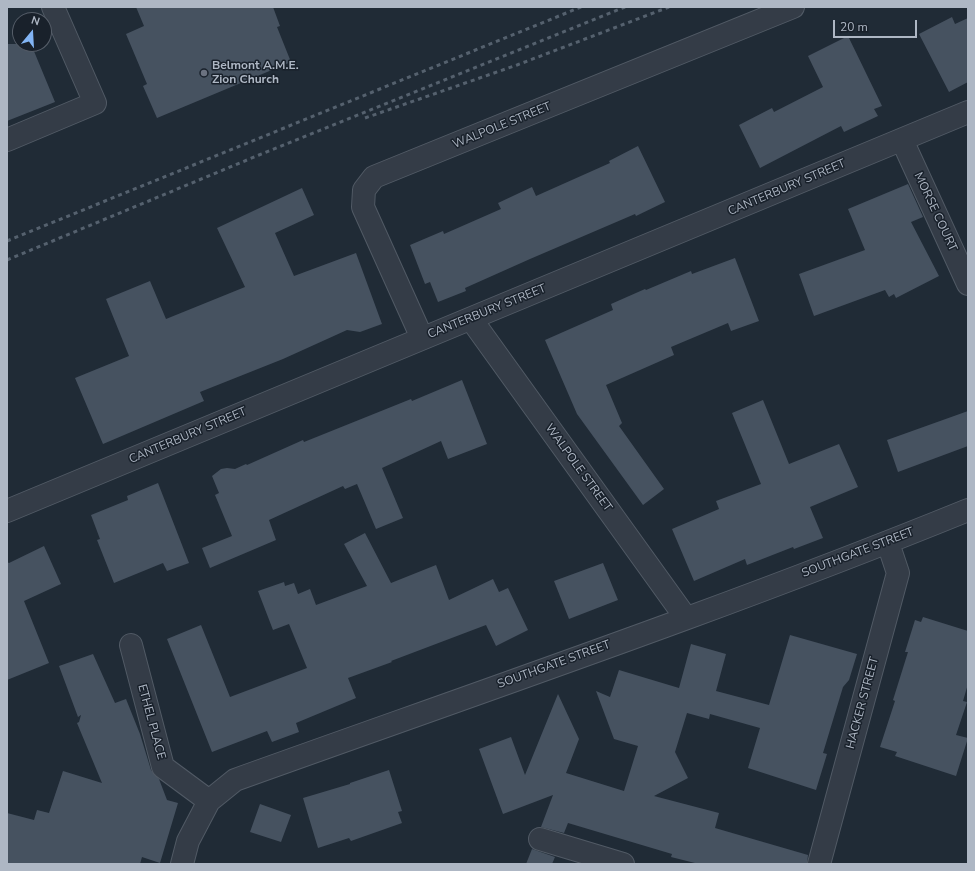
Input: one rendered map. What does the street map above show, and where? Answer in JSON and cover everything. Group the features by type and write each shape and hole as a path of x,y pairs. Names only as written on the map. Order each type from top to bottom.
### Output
{"street":[{"path":"7,140 95,103 53,7"},
{"name":"WALPOLE STREET","path":"422,338 363,207 364,190 374,177 793,7"},
{"name":"CANTERBURY STREET","path":"7,511 968,112"},
{"name":"MORSE COURT","path":"902,140 968,284"},
{"name":"WALPOLE STREET","path":"471,319 686,618"},
{"name":"SOUTHGATE STREET","path":"182,864 188,841 209,801 236,780 686,618 888,543 968,510"},
{"name":"HACKER STREET","path":"820,864 898,573 888,543"},
{"name":"ETHEL PLACE","path":"131,645 163,767 209,801"},
{"path":"540,839 623,864"}],"building":[{"name":"Belmont A.M.E. Zion Church","path":"136,7 273,7 280,26 277,27 291,62 157,118 143,86 147,84 126,34 144,26"},
{"path":"952,17 955,24 968,18 968,82 949,92 919,34"},
{"path":"848,36 882,106 874,109 878,116 844,132 841,126 760,168 739,125 772,108 774,112 823,87 808,56"},
{"path":"7,44 12,44 12,52 34,52 55,102 7,121"},
{"path":"638,146 665,202 636,216 635,214 530,259 465,288 466,291 438,302 430,282 425,284 410,245 443,231 444,234 501,209 498,203 532,187 536,196 610,163 609,161"},
{"path":"908,184 923,217 911,222 939,276 896,298 894,294 889,297 885,290 814,316 799,274 865,250 848,209"},
{"path":"302,188 314,215 275,233 294,276 356,253 382,324 360,332 347,330 283,359 200,392 204,401 103,444 75,378 129,356 106,299 150,281 166,319 245,287 217,228"},
{"path":"735,258 759,321 731,331 728,323 671,347 674,355 606,385 622,423 619,426 664,489 643,505 577,414 545,340 613,310 611,304 645,289 646,290 691,271 692,274"},
{"path":"462,380 487,444 448,459 441,441 382,468 403,518 376,529 357,484 345,489 343,486 269,520 276,540 210,568 202,548 232,536 215,495 219,493 212,476 221,469 235,469 246,464 247,465 303,440 304,442 411,399 412,401"},
{"path":"763,400 789,464 839,444 858,487 810,507 823,538 794,549 793,547 747,565 745,559 694,581 672,529 719,509 716,501 761,484 732,413"},
{"path":"968,411 968,446 898,472 887,440"},
{"path":"158,483 189,563 167,571 163,563 114,583 97,540 100,539 91,515 128,500 127,496"},
{"path":"365,533 391,583 436,565 449,600 493,579 499,592 508,588 528,630 496,646 486,625 391,661 392,662 348,678 356,698 296,723 299,732 272,742 267,731 212,752 167,639 201,625 230,697 307,668 289,624 273,630 258,591 284,582 285,586 294,583 298,594 310,589 316,605 367,586 344,544"},
{"path":"44,546 61,584 24,601 49,663 7,680 7,562 9,563"},
{"path":"603,563 618,600 569,619 554,581"},
{"path":"923,617 968,631 968,684 963,701 967,702 956,735 968,738 956,776 895,756 897,752 880,747 895,701 893,700 908,652 905,652 915,620 921,622"},
{"path":"790,635 857,654 849,680 843,687 823,753 827,754 816,790 748,768 760,728 710,714 709,719 687,713 675,752 688,778 654,796 719,813 715,828 808,855 807,864 699,864 671,857 672,854 568,823 564,833 541,827 553,795 503,814 479,749 511,737 525,775 558,694 579,739 566,773 624,791 638,746 614,739 596,691 610,697 619,670 679,688 691,644 726,654 716,691 769,705"},
{"path":"93,654 115,703 126,699 140,734 151,770 159,779 167,800 178,803 160,863 142,857 140,864 7,864 7,813 34,820 37,810 49,813 63,771 102,783 77,723 79,722 81,715 78,717 59,666"},
{"path":"389,770 402,811 398,812 402,823 351,841 349,838 318,848 303,798 350,784"},
{"path":"260,804 291,815 281,842 250,832"},
{"path":"532,849 555,857 552,864 526,864"}],"railway":[{"path":"7,241 581,7"},
{"path":"7,260 259,155 625,7"},
{"path":"365,118 517,65 669,7"}],"place":[{"name":"Belmont A.M.E. Zion Church","path":"204,73"}]}
